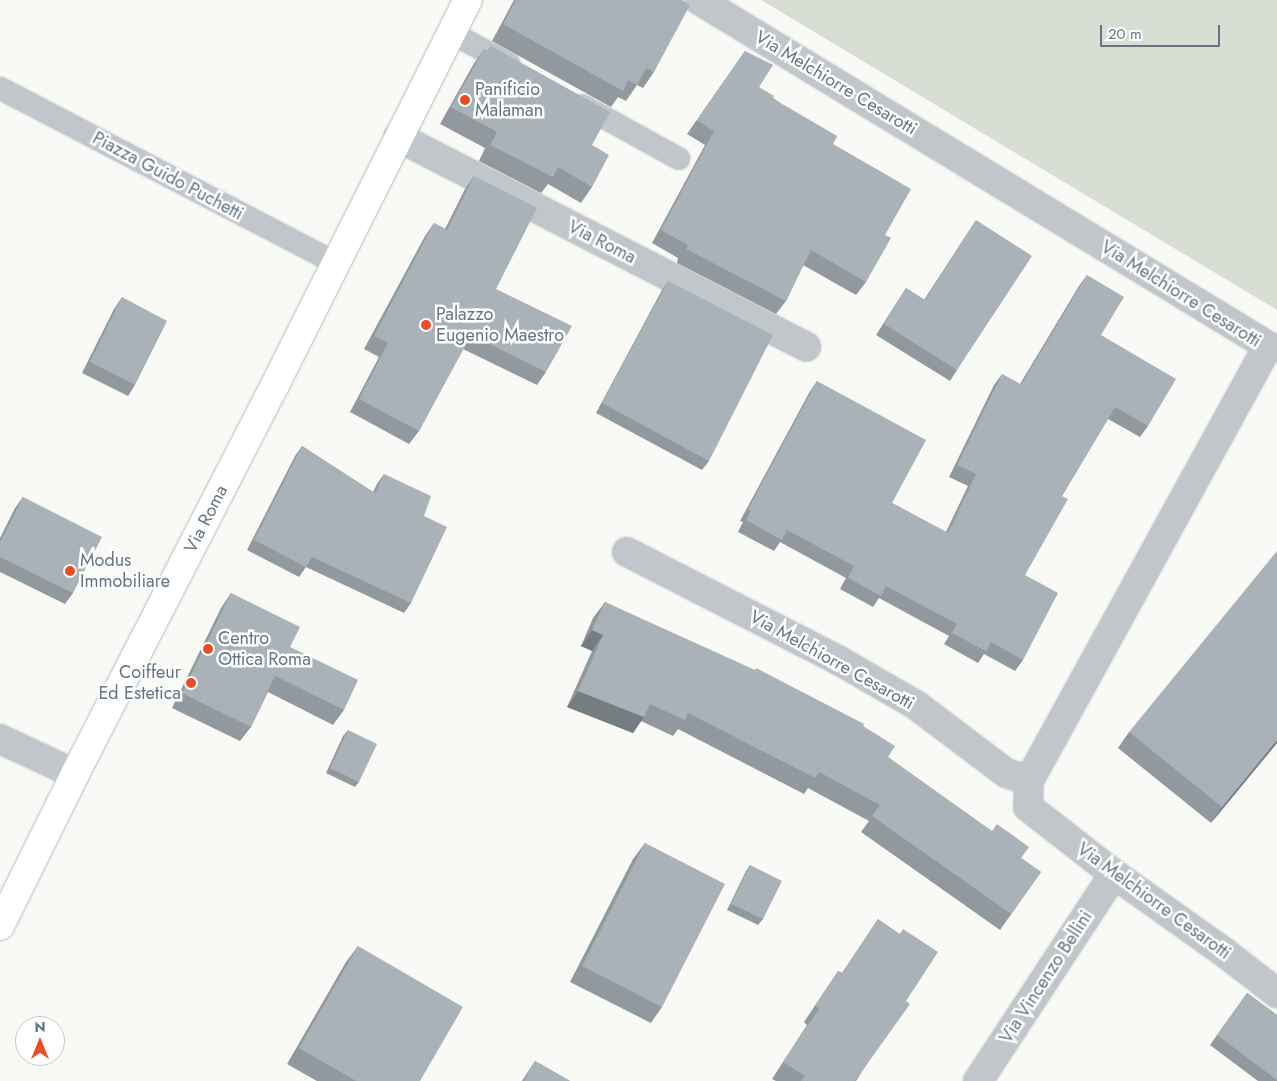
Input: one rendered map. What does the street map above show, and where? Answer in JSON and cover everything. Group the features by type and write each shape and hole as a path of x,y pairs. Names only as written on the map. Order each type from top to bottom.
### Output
{"street":[{"name":"Via Roma","path":"0,926 75,774 468,0"},
{"name":"Via Melchiorre Cesarotti","path":"699,0 1268,346 1028,780 1028,807 1114,874 1225,953 1277,993"},
{"name":"Via Roma","path":"398,137 806,347"},
{"name":"Via Melchiorre Cesarotti","path":"627,552 838,660 916,705 1006,773 1028,780"},
{"path":"0,739 75,774"},
{"name":"Via Vincenzo Bellini","path":"978,1081 1114,874"}],"lane":[{"path":"452,33 527,74"},
{"name":"Piazza Guido Puchetti","path":"0,88 336,262"},
{"path":"561,93 678,158"}],"shaded area":[{"path":"761,0 1277,0 1277,310"}],"building":[{"path":"516,0 682,0 690,5 654,72 646,68 637,85 628,80 623,91 503,24"},
{"path":"491,46 610,112 592,145 609,155 592,187 558,167 553,177 490,145 497,132 451,107 484,49 489,51"},
{"path":"745,51 773,65 759,87 774,96 772,98 837,136 833,144 911,189 885,235 891,238 866,282 811,250 786,301 686,249 688,245 661,230 714,131 697,120"},
{"path":"474,176 537,208 496,289 572,326 546,372 471,335 419,431 359,399 388,343 374,336 434,223 447,230"},
{"path":"976,220 1032,256 957,370 884,324 906,288 925,300"},
{"path":"1087,275 1124,297 1101,335 1176,379 1148,426 1115,407 1062,496 1068,499 1025,575 1058,593 1023,660 991,642 986,651 952,633 957,624 886,586 881,596 848,578 854,566 787,530 782,540 746,520 751,511 748,509 817,381 926,440 892,503 948,533 976,474 957,465 1002,374 1021,385"},
{"path":"668,281 773,335 709,461 602,403"},
{"path":"122,297 167,321 135,385 90,362"},
{"path":"302,446 375,493 384,474 431,496 424,516 447,527 411,603 312,557 306,567 254,540"},
{"path":"23,497 102,537 73,593 0,557 0,542"},
{"path":"1277,551 1277,740 1222,807 1129,732"},
{"path":"231,593 300,627 290,647 358,680 344,710 275,676 251,727 182,693"},
{"path":"605,602 755,670 756,668 864,724 863,726 895,746 888,757 992,831 997,824 1029,847 1021,858 1041,872 1011,914 872,816 880,805 819,772 815,778 688,713 685,720 650,704 644,717 578,691 603,635 592,630"},
{"path":"348,730 377,744 359,782 330,768"},
{"path":"645,843 725,884 662,1007 582,966"},
{"path":"750,865 782,881 763,919 731,904"},
{"path":"878,919 900,934 903,929 938,952 906,1001 910,1004 855,1081 801,1081 805,1076 783,1062 819,1009 815,1006 838,971 842,974"},
{"path":"358,946 463,1007 420,1081 356,1081 299,1048"},
{"path":"1247,993 1277,1015 1277,1080 1217,1035"},
{"path":"535,1061 570,1081 524,1081"}],"place":[{"name":"Panificio Malaman","path":"465,100"},
{"name":"Palazzo Eugenio Maestro","path":"426,325"},
{"name":"Modus Immobiliare","path":"70,571"},
{"name":"Centro Ottica Roma","path":"208,649"},
{"name":"Coiffeur Ed Estetica","path":"191,683"}]}
